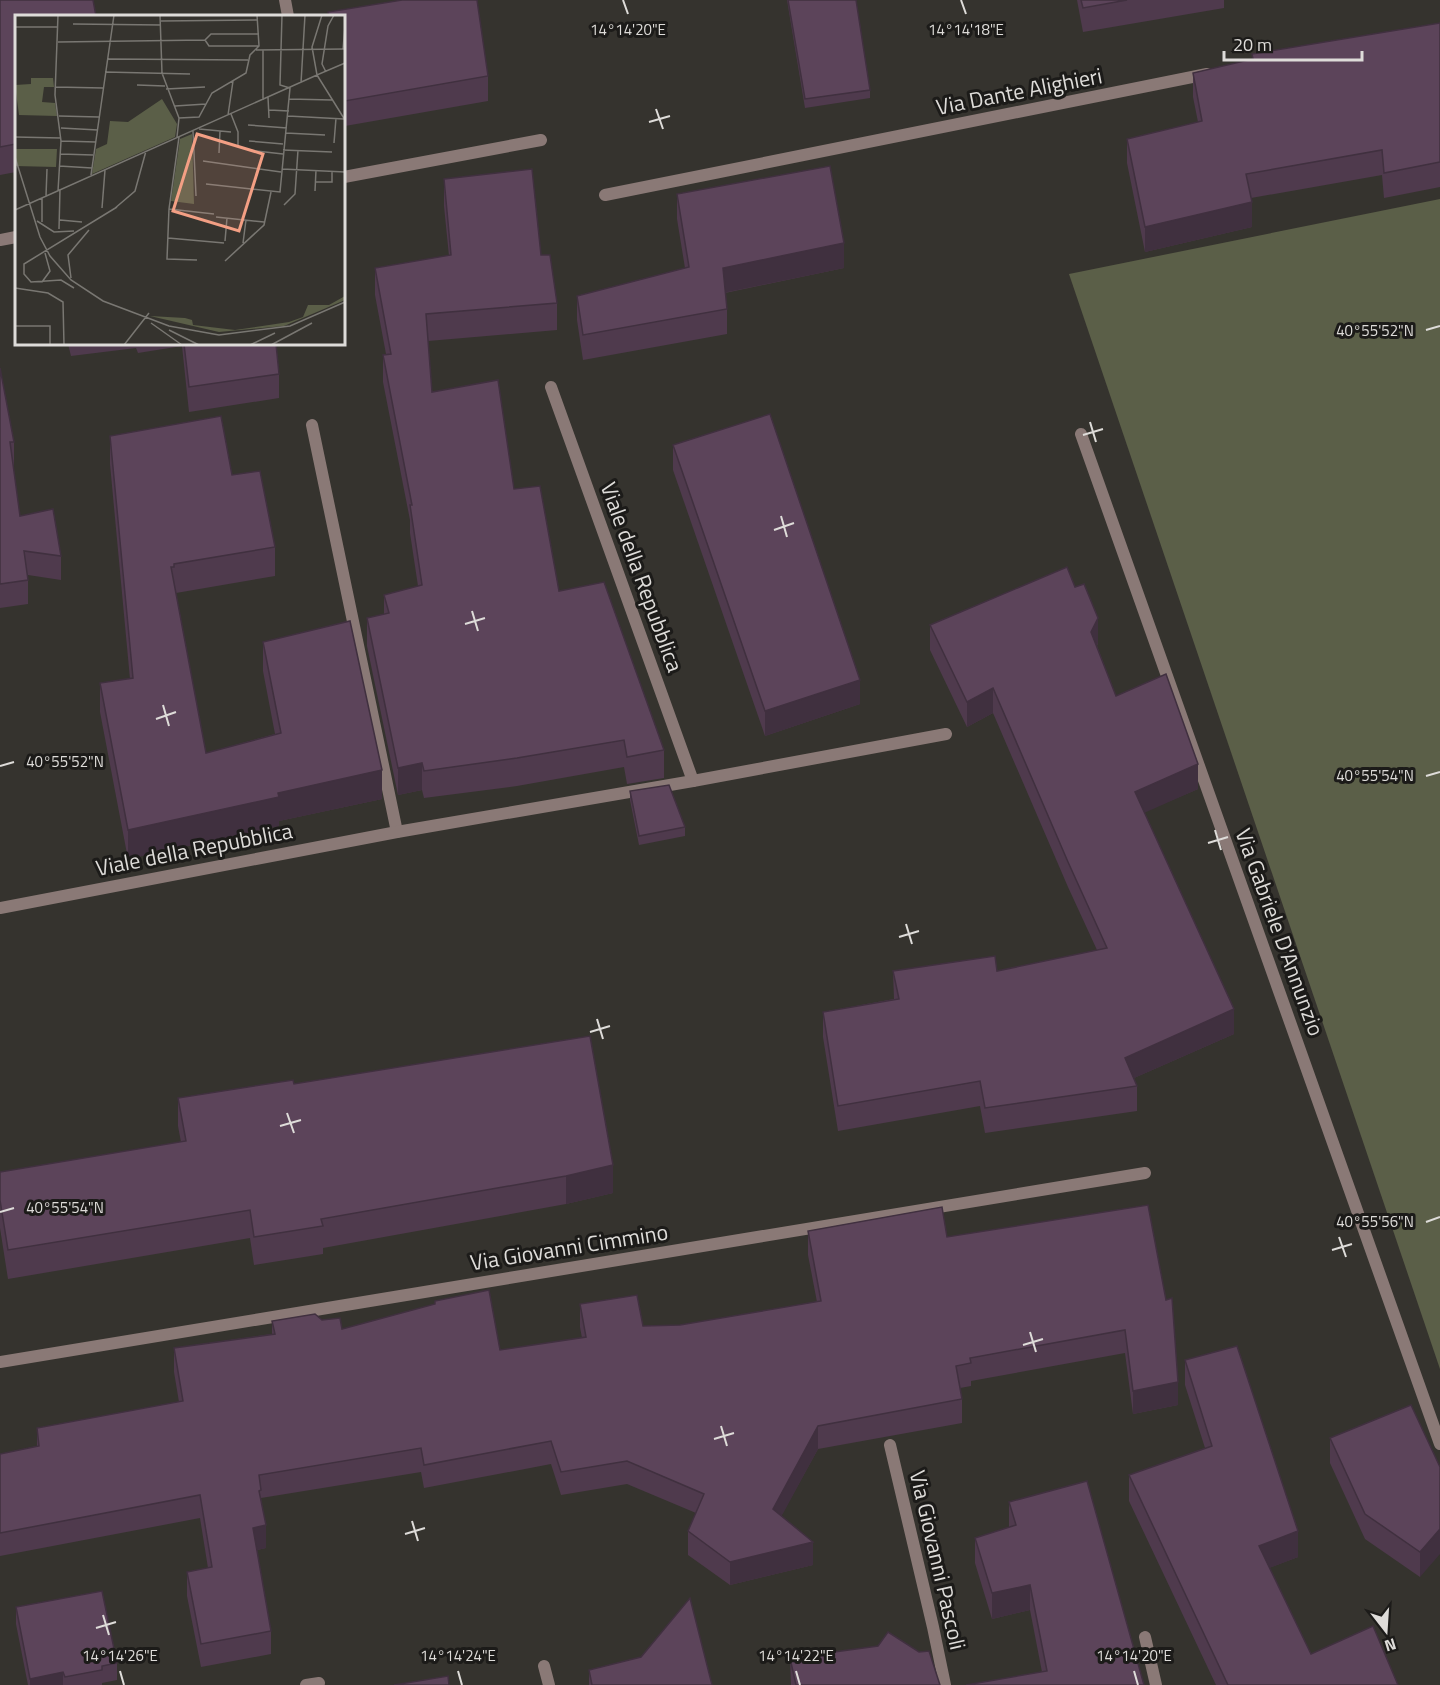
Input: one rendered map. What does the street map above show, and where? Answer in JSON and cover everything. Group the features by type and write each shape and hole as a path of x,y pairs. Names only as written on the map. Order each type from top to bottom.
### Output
{"street":[{"path":"285,0 288,15"},
{"name":"Via Dante Alighieri","path":"605,195 1217,72"},
{"path":"345,177 541,140"},
{"path":"0,240 15,237"},
{"name":"Viale della Repubblica","path":"551,387 693,781"},
{"path":"312,424 397,832"},
{"name":"Via Gabriele D'Annunzio","path":"1081,434 1440,1444"},
{"name":"Viale della Repubblica","path":"0,908 397,832 693,781 946,734"},
{"name":"Via Giovanni Cimmino","path":"0,1362 1145,1173"},
{"name":"Via Giovanni Pascoli","path":"890,1445 945,1685"},
{"path":"1145,1637 1156,1685"},
{"path":"544,1666 549,1685"},
{"path":"306,1685 319,1683"}],"green space":[{"path":"1440,199 1440,1369 1069,274"}],"building":[{"path":"0,0 93,0 96,15 15,15 15,144 0,147"},
{"path":"402,0 477,0 488,76 345,101 345,15 329,15 328,12"},
{"path":"788,0 856,0 870,90 805,99"},
{"path":"1081,0 1127,0 1083,8"},
{"path":"1440,23 1440,162 1384,173 1382,150 1246,174 1252,202 1145,227 1127,139 1202,121 1193,73 1253,59 1252,54"},
{"path":"830,166 844,243 723,268 727,309 583,335 577,296 689,267 677,194"},
{"path":"532,169 541,255 550,255 557,303 426,314 432,392 498,380 514,489 540,486 559,591 604,582 664,750 627,757 624,740 424,771 422,763 398,768 367,618 389,613 384,595 422,585 410,505 412,505 383,355 391,354 375,268 451,255 444,179"},
{"path":"184,345 276,345 279,374 189,387"},
{"path":"0,368 14,442 10,442 20,516 53,509 61,556 24,551 28,580 0,584"},
{"path":"770,414 860,680 765,711 673,445"},
{"path":"221,416 232,475 260,471 275,547 174,564 174,567 171,567 206,753 281,733 263,642 350,621 382,770 278,793 279,797 128,830 100,683 133,678 110,436"},
{"path":"1067,567 1075,587 1084,584 1098,618 1091,632 1116,696 1166,674 1198,764 1135,792 1234,1009 1125,1058 1137,1086 985,1108 980,1081 838,1106 823,1012 899,999 893,971 995,956 997,971 1107,948 993,688 967,702 930,625"},
{"path":"669,785 685,827 639,836 630,791"},
{"path":"590,1036 613,1165 566,1176 321,1219 323,1226 254,1237 250,1210 8,1250 0,1200 0,1172 186,1141 178,1098 293,1080 294,1084"},
{"path":"1148,1205 1166,1300 1172,1298 1178,1382 1133,1391 1125,1330 970,1358 971,1363 956,1366 962,1399 818,1426 773,1509 813,1542 730,1562 688,1531 704,1494 627,1461 561,1472 551,1441 424,1465 421,1448 259,1475 261,1490 259,1491 266,1525 253,1528 271,1631 201,1644 187,1572 212,1567 200,1495 0,1533 0,1454 39,1446 37,1428 183,1401 174,1348 275,1334 272,1321 315,1314 322,1320 340,1318 342,1329 435,1304 435,1301 489,1290 500,1350 586,1337 580,1304 637,1295 643,1326 680,1325 821,1301 808,1231 942,1207 947,1237"},
{"path":"1237,1346 1298,1531 1259,1546 1311,1654 1373,1626 1398,1685 1228,1685 1129,1475 1212,1446 1185,1360"},
{"path":"1411,1405 1440,1467 1440,1529 1420,1552 1365,1514 1330,1438"},
{"path":"1087,1481 1144,1685 966,1685 1047,1671 1030,1585 992,1593 975,1538 1016,1525 1009,1502"},
{"path":"102,1591 117,1663 102,1666 102,1670 65,1677 63,1672 30,1679 16,1607"},
{"path":"690,1598 712,1685 592,1685 589,1670 641,1657"},
{"path":"888,1632 919,1652 929,1651 940,1685 796,1685 790,1658 878,1646"},
{"path":"448,1676 449,1685 394,1685"}]}
